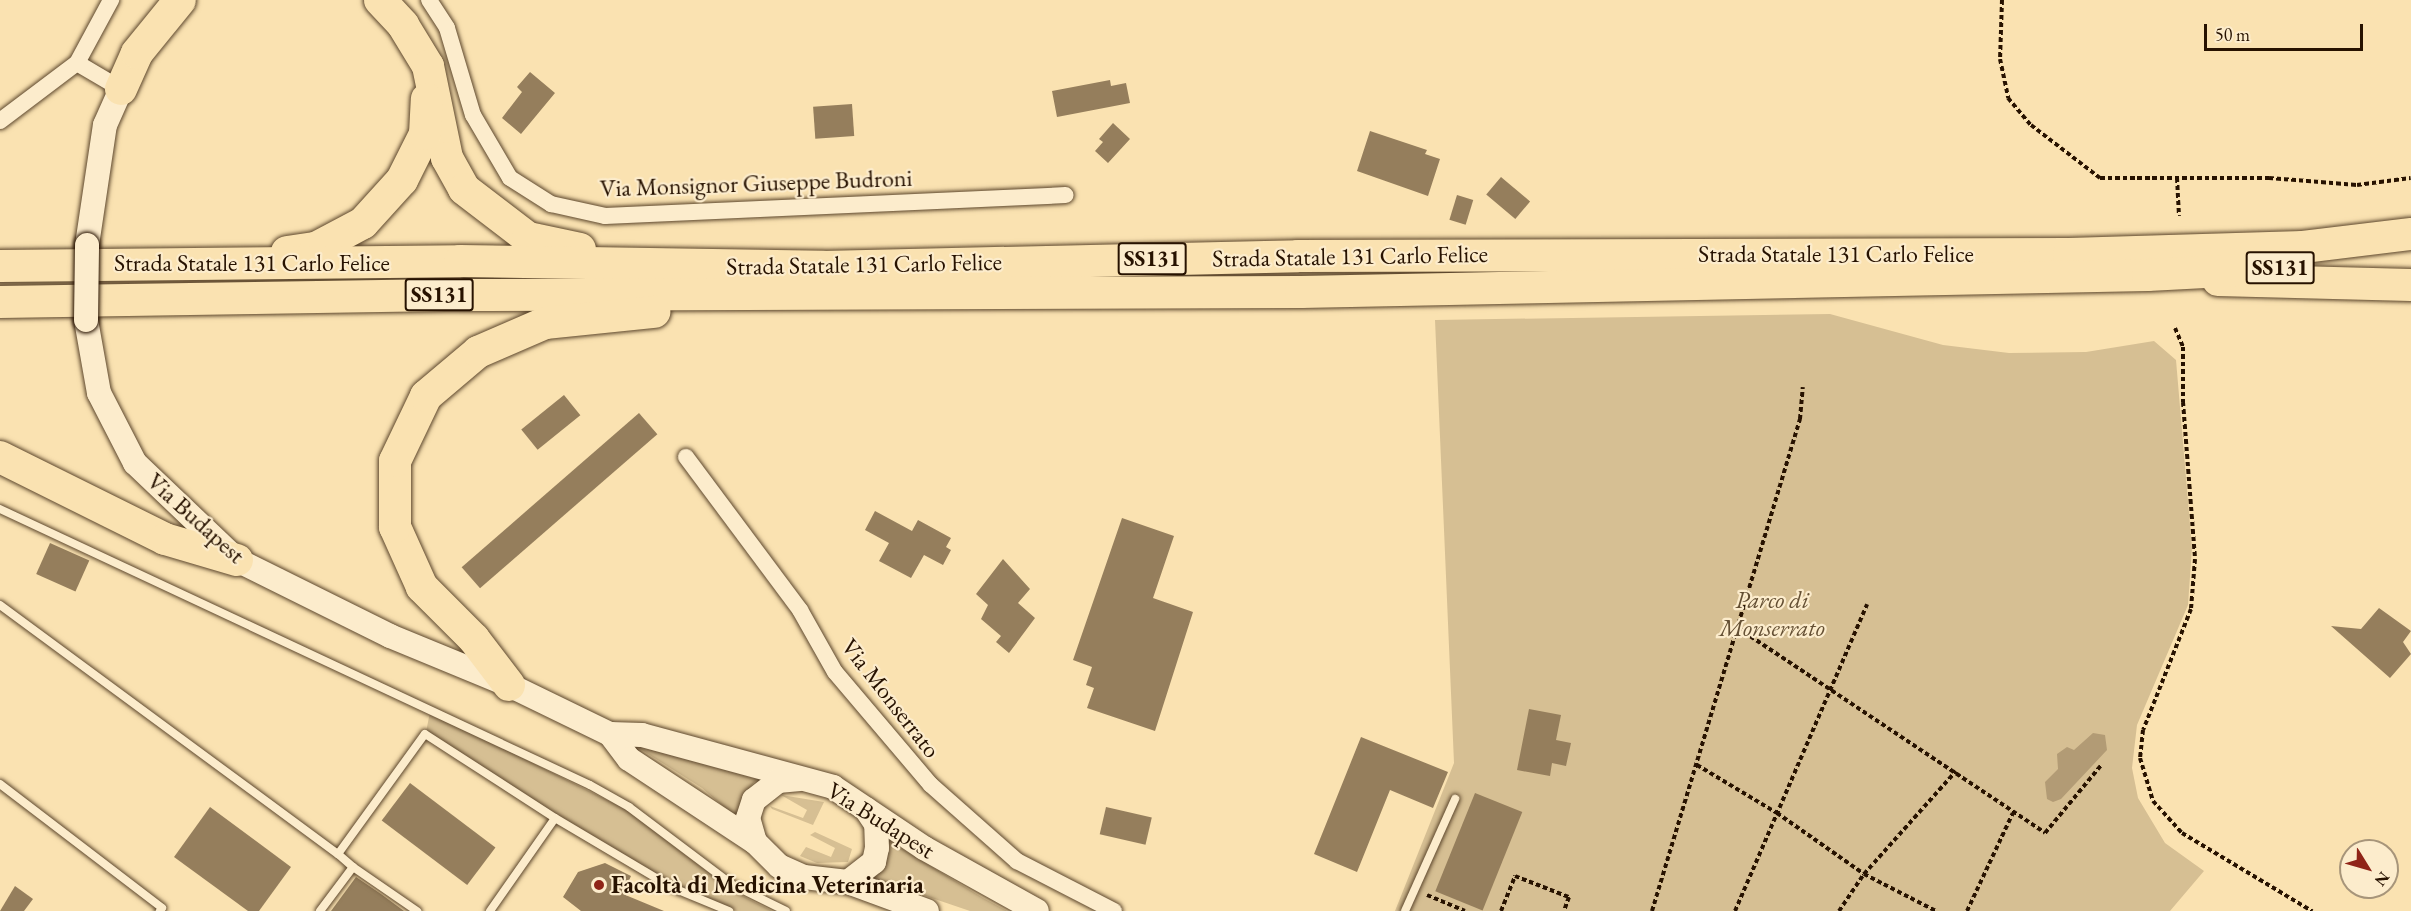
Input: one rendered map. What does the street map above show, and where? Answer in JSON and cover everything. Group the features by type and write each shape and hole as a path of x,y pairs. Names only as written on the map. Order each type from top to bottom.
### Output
{"highway":[{"path":"121,89 137,53 180,0"},
{"path":"380,0 403,25 428,66 447,158 464,189 528,238 572,248 823,267"},
{"path":"206,264 316,248 363,223 402,180 425,134 428,66"},
{"path":"2303,247 2411,225"},
{"name":"Strada Statale 131 Carlo Felice","path":"0,266 460,261 823,267 1298,256 2069,254 2303,247 2411,234"},
{"name":"Strada Statale 131 Carlo Felice","path":"0,302 878,293 1301,292 2148,275 2411,255"},
{"path":"2148,275 2290,284 2411,285"},
{"path":"509,685 474,639 422,587 395,527 395,460 426,396 478,352 544,323 878,293"},
{"path":"0,457 165,539 237,560"}],"main road":[{"name":"Via Budapest","path":"121,89 105,125 87,245 87,320 99,393 135,463 237,560 390,636 509,685 610,735 629,759 755,842 790,872 804,877 848,882 927,911"},
{"name":"Via Budapest","path":"610,735 642,735 833,787 924,848 1037,911"},
{"path":"755,842 748,818 754,800 778,781 806,779"},
{"path":"848,882 874,862 877,848 876,824 866,809"}],"street":[{"path":"0,121 77,63 111,0"},
{"name":"Via Monsignor Giuseppe Budroni","path":"429,0 447,28 478,124 510,178 552,204 605,216 1066,195"},
{"path":"77,63 121,89"},
{"name":"Via Monserrato","path":"686,457 800,610 835,672 931,785 1017,861 1114,911"}],"lane":[{"path":"0,508 590,785 629,807 731,884 786,911"},
{"path":"0,605 353,867 417,911"},
{"path":"338,854 424,734 555,819 671,887 729,911"},
{"path":"0,784 162,908 160,911"},
{"path":"1405,911 1455,800"},
{"path":"490,911 555,819"},
{"path":"320,911 353,867"}],"path":[{"path":"2002,0 2000,59 2008,98 2031,125 2100,178 2269,178 2356,185 2411,178"},
{"path":"2177,178 2179,216"},
{"path":"2175,328 2183,347 2183,402 2194,569 2191,609 2143,730 2140,758 2153,801 2182,833 2312,911"},
{"path":"1652,911 1800,419 1803,387"},
{"path":"1735,911 1867,604"},
{"path":"1738,628 1956,771 2013,813 2045,833 2102,764"},
{"path":"1697,765 1777,813 1864,874 1936,911"},
{"path":"1839,911 1864,874 1956,771"},
{"path":"1967,911 2013,813"},
{"path":"1501,911 1515,876 1569,897 1564,911"},
{"path":"1414,889 1465,911"}],"green space":[{"name":"Parco di Monserrato","path":"1830,314 1943,345 2009,353 2086,352 2154,341 2176,360 2192,548 2188,605 2137,725 2132,768 2138,798 2165,843 2204,871 2170,911 1395,911 1454,763 1435,320"},
{"path":"430,712 625,809 733,891 772,911 736,911 673,885 557,817 426,732"},
{"path":"634,745 757,779 746,792 739,820 702,788"},
{"path":"781,795 824,802 813,825 772,809 770,806 803,818 807,810"},
{"path":"815,832 852,849 848,862 817,863 800,856 806,847 831,857 835,848 810,835"},
{"path":"886,839 1007,911 970,911 870,877"}],"shaded area":[{"path":"2093,733 2105,735 2107,750 2061,799 2053,802 2047,799 2045,782 2058,769 2057,754 2067,747 2074,750"}],"building":[{"path":"530,72 555,93 521,134 502,118 522,92 517,87"},
{"path":"1110,80 1111,86 1126,83 1130,103 1057,117 1052,91"},
{"path":"852,104 854,136 815,139 813,107"},
{"path":"1113,123 1130,139 1108,163 1095,151 1103,142 1099,139"},
{"path":"1370,131 1427,150 1425,154 1440,159 1428,196 1357,171"},
{"path":"1501,177 1530,201 1515,219 1486,195"},
{"path":"1457,195 1473,200 1466,225 1449,220"},
{"path":"564,395 580,415 538,450 521,430"},
{"path":"639,413 657,434 480,588 462,567"},
{"path":"875,511 912,531 918,520 951,538 946,547 951,550 943,565 924,555 911,578 879,561 889,543 865,530"},
{"path":"1122,518 1174,536 1153,598 1193,612 1155,731 1087,708 1094,688 1086,685 1092,667 1073,660"},
{"path":"50,543 89,560 75,592 36,574"},
{"path":"1003,559 1030,589 1018,603 1035,618 1009,653 996,642 1001,636 981,619 988,605 976,594"},
{"path":"2379,608 2411,631 2403,642 2411,654 2390,678 2331,626 2361,629"},
{"path":"1529,709 1561,715 1556,740 1571,743 1566,766 1552,763 1550,776 1517,770"},
{"path":"1361,737 1448,772 1433,808 1390,790 1357,872 1314,854"},
{"path":"410,783 495,847 467,885 382,821"},
{"path":"1475,793 1522,812 1483,910 1435,891"},
{"path":"210,807 291,867 259,911 248,911 174,857"},
{"path":"1106,807 1152,818 1145,845 1100,834"},
{"name":"Facoltà di Medicina Veterinaria","path":"605,863 631,876 623,894 664,911 581,911 563,897 578,872"},
{"path":"356,877 381,894 404,911 331,911"},
{"path":"15,886 33,899 24,911 0,911"}],"place":[{"name":"Facoltà di Medicina Veterinaria","path":"599,885"}]}
